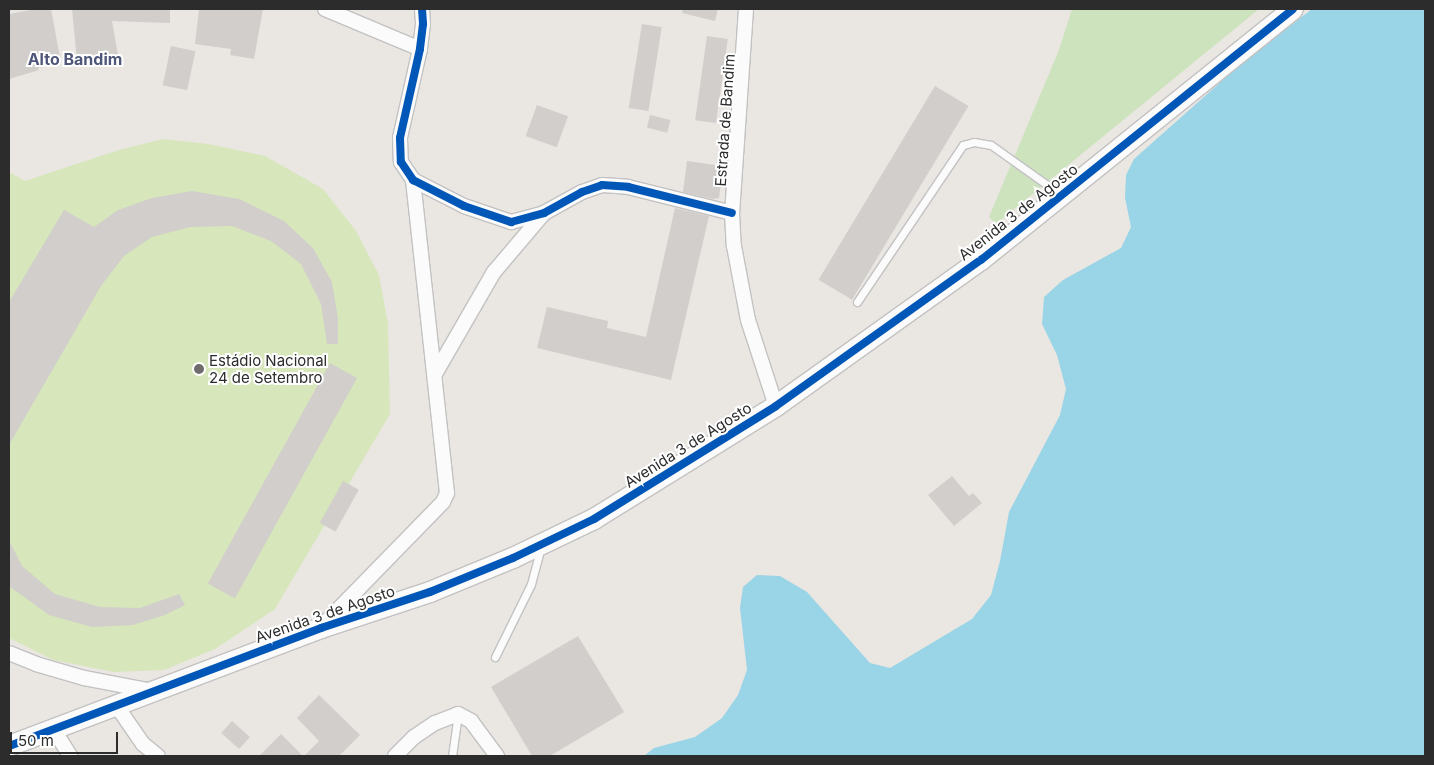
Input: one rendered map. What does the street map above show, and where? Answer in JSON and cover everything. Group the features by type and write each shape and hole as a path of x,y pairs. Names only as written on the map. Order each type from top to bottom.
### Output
{"street":[{"path":"325,9 420,49"},
{"path":"321,628 443,502 447,493 413,180 401,162 400,138 420,49 423,24 422,9"},
{"name":"Estrada de Bandim","path":"746,9 732,213 734,246 748,320 776,406"},
{"name":"Avenida 3 de Agosto","path":"9,746 321,628 430,592 542,545 594,519 776,406 981,260 1293,9"},
{"path":"413,180 464,206 511,222 544,213 582,192 602,185 628,187 732,213"},
{"path":"434,374 494,272 544,213"},
{"path":"9,653 36,664 84,678 152,691"},
{"path":"116,705 143,744 158,756"},
{"path":"395,756 414,737 434,723 458,714 471,721 498,756"},
{"path":"54,730 70,756"}],"lane":[{"path":"857,302 963,145 974,142 991,144 1062,196"},
{"path":"495,657 531,584 542,545"},
{"path":"452,756 458,714"}],"green space":[{"path":"1072,9 1259,9 996,224 989,217 1059,50"},
{"name":"Estádio Nacional 24 de Setembro","path":"163,139 208,144 265,156 323,189 356,231 379,275 388,324 390,414 275,609 215,649 164,670 114,672 53,660 9,638 9,176 11,173 25,181 119,150"}],"water":[{"path":"1312,9 1425,9 1425,756 644,756 654,748 695,737 722,718 738,695 747,670 740,608 743,587 757,575 780,576 807,592 870,663 890,668 972,619 991,595 1000,561 1009,512 1060,415 1066,389 1057,355 1042,324 1044,297 1063,280 1121,248 1131,227 1125,198 1126,175 1134,159 1241,64"}],"building":[{"path":"36,9 51,9 61,63 38,68 39,70 9,79 9,14"},
{"path":"72,9 170,9 170,23 112,21 119,61 95,65 93,56 77,60"},
{"path":"199,9 263,9 254,59 230,55 231,49 195,44"},
{"path":"683,9 718,9 715,21 682,13"},
{"path":"642,24 662,27 648,111 629,108"},
{"path":"707,36 728,39 716,123 695,120"},
{"path":"171,46 195,51 187,90 163,85"},
{"path":"935,86 968,106 852,300 819,280"},
{"path":"537,105 568,116 557,147 526,136"},
{"path":"650,115 670,120 667,133 647,128"},
{"path":"687,161 723,166 719,198 713,199 683,192"},
{"path":"192,191 239,199 284,221 313,248 332,282 338,319 338,344 327,344 321,304 301,264 271,241 232,226 190,227 152,237 124,256 101,286 9,445 9,302 64,210 94,227 118,210 152,198"},
{"path":"675,208 709,216 671,380 537,348 547,307 608,321 607,328 646,337"},
{"path":"330,363 357,378 235,598 208,583"},
{"path":"952,476 969,496 973,493 982,503 954,526 928,495"},
{"path":"343,481 359,490 335,532 320,523"},
{"path":"9,540 22,566 55,594 100,607 140,608 179,594 185,605 165,615 133,625 92,627 49,615 9,586"},
{"path":"578,636 624,712 550,756 532,756 491,687"},
{"path":"319,695 360,735 339,756 304,756 319,741 297,718"},
{"path":"232,721 250,737 239,749 221,733"},
{"path":"281,734 303,756 259,756"}],"cycle path":[{"path":"422,9 423,24 420,49 400,138 401,162 413,180 464,206 511,222 544,213 582,192 602,185 628,187 732,213"},
{"path":"9,746 321,628 430,592 513,558 594,519 776,406 981,260 1293,9"}],"place":[{"name":"Estádio Nacional 24 de Setembro","path":"199,369"}],"district":[{"name":"Alto Bandim","path":"75,59"}]}
